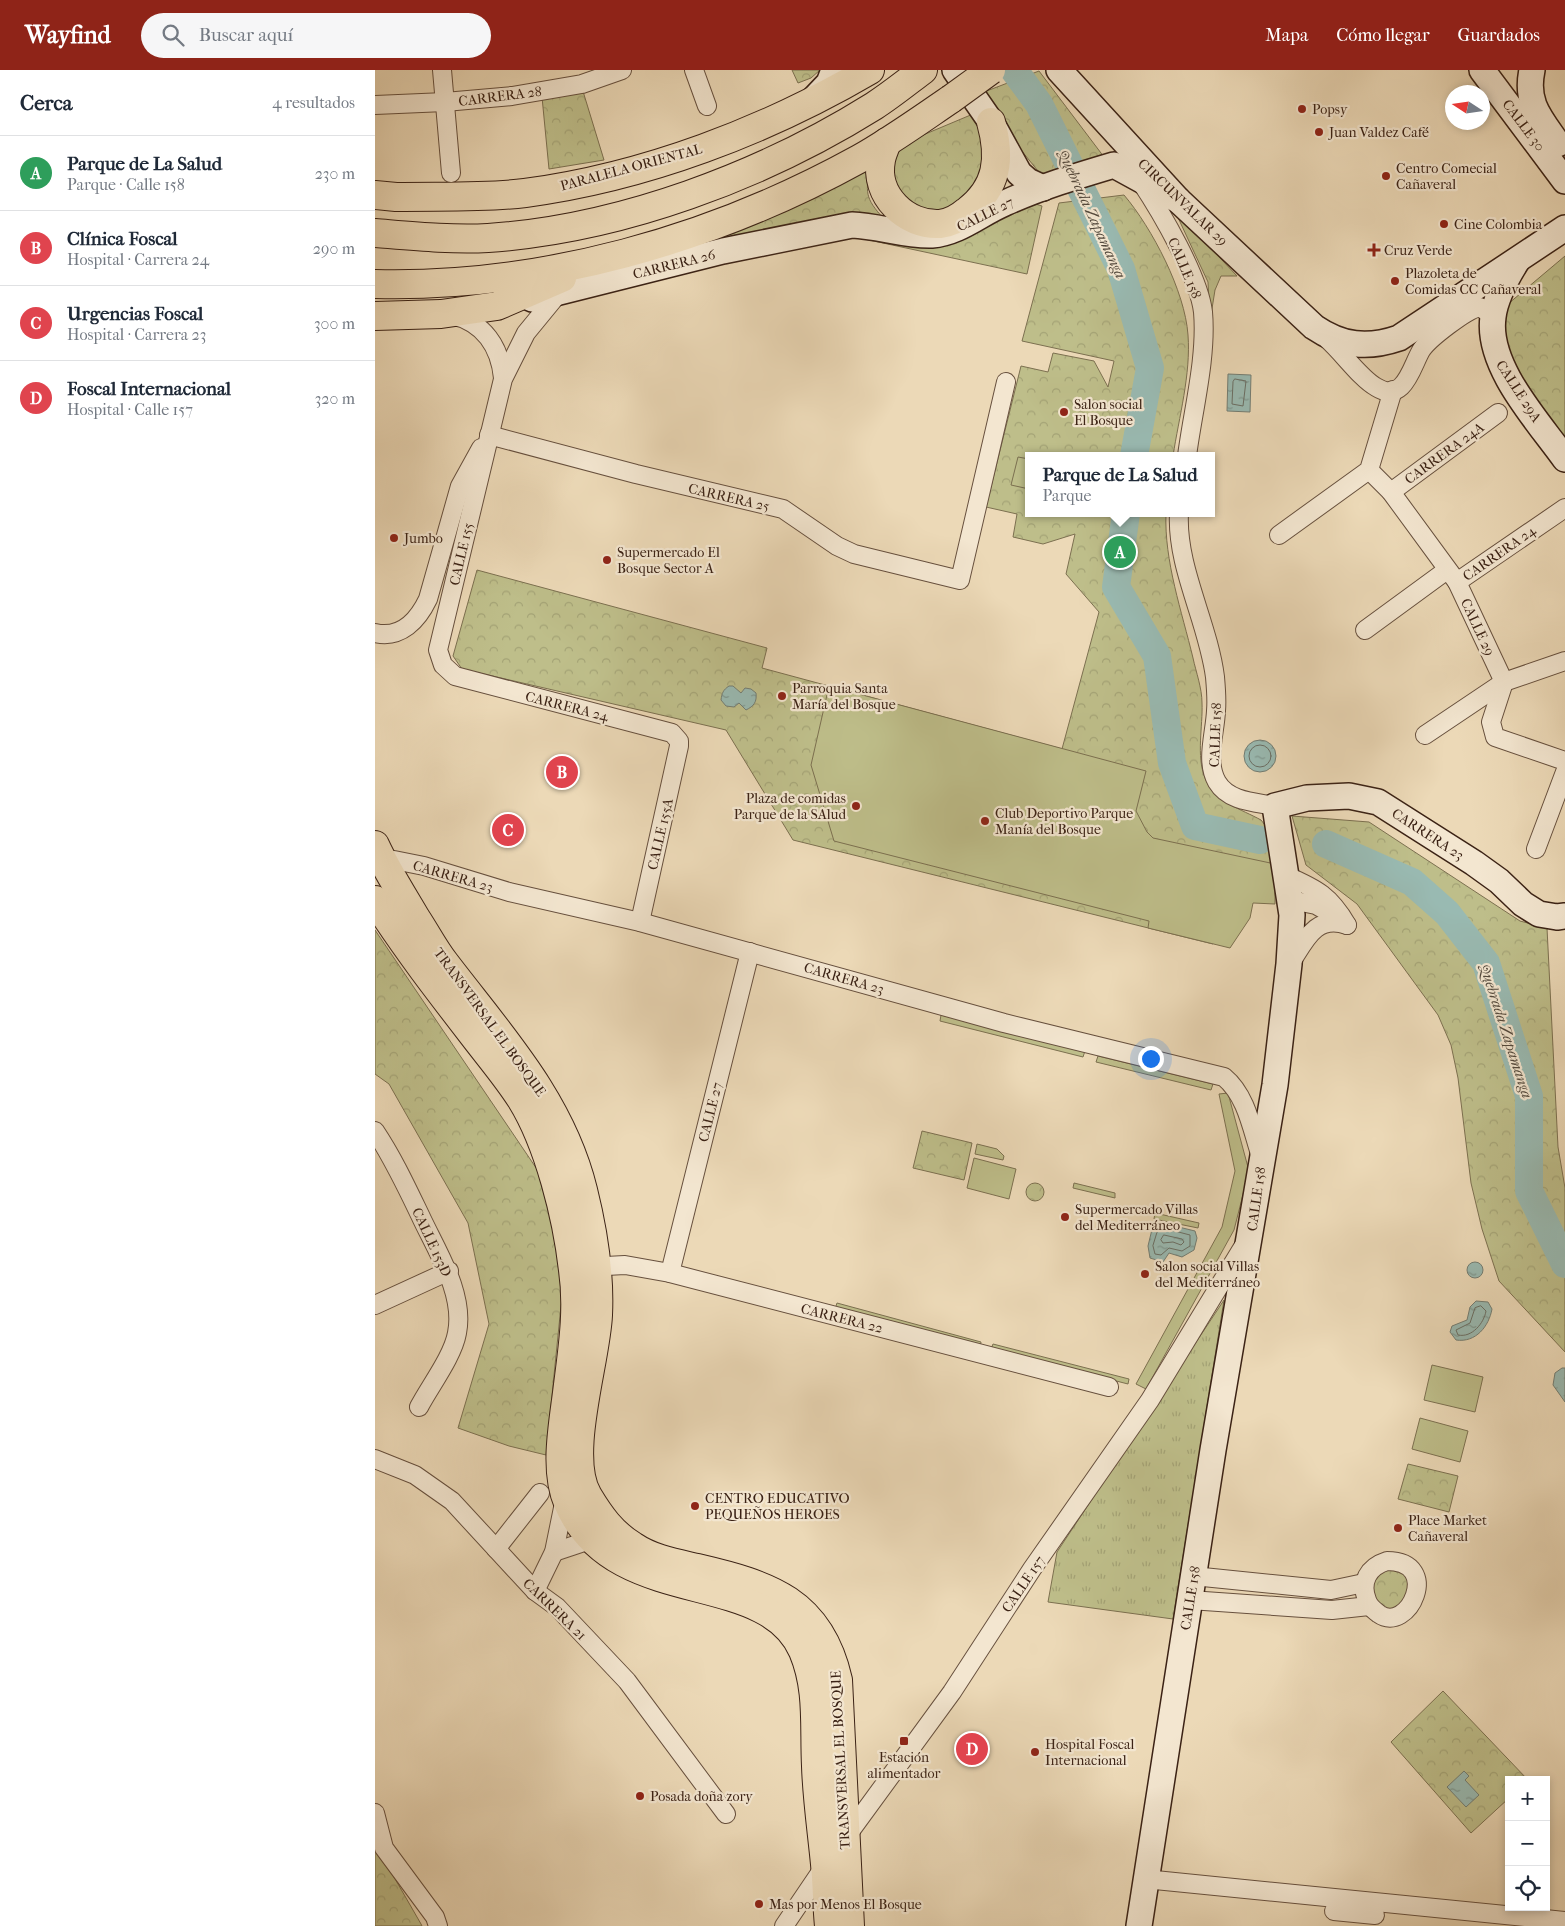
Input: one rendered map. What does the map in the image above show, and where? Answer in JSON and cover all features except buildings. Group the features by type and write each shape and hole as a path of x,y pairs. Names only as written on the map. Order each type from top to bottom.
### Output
{"main road":[{"name":"PARALELA ORIENTAL","path":"375,196 524,193 593,180 708,148 810,104 870,70"},
{"path":"375,233 424,237 486,238 535,234 594,222 655,206 739,175 816,139 875,105 923,70"},
{"path":"375,284 453,282 513,276 572,266 631,252 690,234 749,212 805,187 887,142 991,70"},
{"path":"887,142 880,161 881,181 889,200 903,214 921,223 941,224 960,217 977,204 990,186 997,165 997,143 991,122"},
{"path":"375,212 524,193"},
{"path":"375,316 441,314 497,306 631,252"},
{"name":"TRANSVERSAL EL BOSQUE","path":"377,855 442,960 536,1082 554,1113 574,1160 583,1190 585,1267 576,1302 573,1345 553,1496 577,1522 590,1540 616,1558 661,1579 740,1600 766,1611 793,1635 802,1648 812,1676 816,1697 816,1767 829,1926"},
{"name":"TRANSVERSAL EL BOSQUE","path":"375,900 418,963 521,1099 538,1131 585,1267 598,1316 579,1448 581,1479 586,1493 604,1521 634,1547 659,1559 710,1571 768,1589 787,1599 812,1621 823,1635 833,1657 838,1680 851,1926"}],"street":[{"path":"441,70 451,173"},
{"name":"CARRERA 28","path":"375,105 445,102 512,96 580,77 622,70"},
{"path":"694,70 707,106"},
{"path":"810,104 829,83 834,70"},
{"path":"955,70 991,122 1019,173 1028,181 1045,187"},
{"name":"CIRCUNVALAR 29","path":"1059,70 1103,121 1178,200 1314,327"},
{"path":"1483,72 1498,75 1519,70"},
{"name":"CALLE 30","path":"1532,70 1530,99 1535,110 1565,154"},
{"name":"CALLE 30","path":"1483,72 1565,181"},
{"path":"1103,121 1115,148 1106,168 1138,177 1178,200"},
{"name":"CALLE 27","path":"852,225 869,225 909,234 933,235 955,230 1004,203 1045,187 1106,168"},
{"name":"CALLE 158","path":"1138,177 1155,203 1189,270 1197,288 1203,310 1204,338 1188,452"},
{"name":"CARRERA 26","path":"497,306 558,294 723,251 852,225"},
{"path":"1314,327 1329,337 1346,344 1364,346 1382,344 1399,338 1565,228"},
{"path":"1314,327 1341,351 1375,387 1393,390 1405,383 1410,376 1423,348 1469,311 1480,308 1493,316 1502,288 1517,260"},
{"name":"CALLE 155","path":"448,672 438,650 503,379 526,333 558,294"},
{"name":"CALLE 155","path":"441,314 471,322 485,332 498,353 503,379"},
{"name":"CALLE 29A","path":"1493,316 1492,333 1500,365 1563,454"},
{"name":"CARRERA 25","path":"489,435 783,510 837,546 854,554 960,580 1006,382"},
{"path":"1279,535 1369,470 1393,390"},
{"name":"CARRERA 24A","path":"1391,492 1498,413"},
{"name":"CALLE 155","path":"375,633 395,633 414,622 422,613 428,599 460,486 470,465 489,435"},
{"name":"CALLE 29","path":"1369,470 1391,492 1452,576 1504,682"},
{"name":"CARRERA 24","path":"1365,630 1565,508"},
{"name":"CALLE 158","path":"1139,1926 1192,1588 1275,1084 1289,964 1291,900 1275,806 1238,799 1227,793 1213,773 1211,761 1216,710 1215,678 1209,640 1184,555 1178,527 1179,517"},
{"path":"1425,735 1504,682 1565,660"},
{"name":"CARRERA 24","path":"448,672 463,679 672,732 677,736 679,746"},
{"path":"1504,682 1491,722 1495,737 1565,761"},
{"name":"CALLE 155A","path":"640,922 679,746"},
{"path":"1536,849 1565,772"},
{"name":"CARRERA 23","path":"1275,806 1307,798 1349,796 1378,802 1474,863 1499,881 1523,904 1539,914 1557,917 1565,916"},
{"name":"CARRERA 23","path":"377,855 424,866 509,892 640,922 1004,1023 1224,1077 1235,1086 1241,1097 1262,1159"},
{"path":"1287,876 1321,892 1331,901 1347,925"},
{"path":"1291,900 1327,909 1347,925"},
{"path":"1289,964 1320,924 1335,921 1347,925"},
{"name":"CALLE 27","path":"670,1273 750,952"},
{"name":"CALLE 153D","path":"375,1131 395,1160 449,1271 457,1309 457,1333 450,1353 419,1407"},
{"name":"CALLE 157","path":"785,1926 825,1866 951,1692 1038,1561 1150,1400 1251,1234"},
{"name":"CARRERA 22","path":"585,1267 625,1265 670,1273 1109,1387"},
{"path":"375,1305 449,1271"},
{"name":"CARRERA 21","path":"375,1459 415,1474 452,1501 535,1591 557,1607 627,1682 726,1814"},
{"path":"495,1549 553,1496"},
{"path":"535,1591 553,1552 553,1496"},
{"path":"553,1552 590,1540"},
{"path":"1395,1561 1410,1569 1417,1584 1415,1600 1403,1612 1390,1617 1383,1617 1369,1606 1364,1592 1364,1583 1367,1575 1379,1563 1395,1561"},
{"path":"1192,1588 1331,1590 1349,1588 1364,1583"},
{"path":"1192,1588 1332,1610 1369,1606"},
{"path":"375,1813 384,1848 435,1917 438,1926"},
{"path":"1145,1879 1509,1923"},
{"path":"1334,1912 1509,1923 1565,1921"}],"green space":[{"path":"792,70 820,70 811,78 798,83"},
{"path":"1039,71 1104,157 1042,176 1021,150 984,92"},
{"path":"582,88 604,160 549,169 542,97"},
{"path":"973,114 993,138 980,185 935,218 894,194 892,159 904,143"},
{"path":"870,164 868,194 873,205 884,219 597,269"},
{"path":"1124,195 1156,242 1174,280 1186,318 1188,365 1174,452 1025,452 1025,517 1166,517 1171,568 1202,697 1200,751 1202,769 1209,786 1215,793 1229,804 1261,820 1265,825 1275,864 1213,944 793,840 726,730 462,669 453,656 477,570 767,648 762,668 1062,749 1099,612 1066,574 1075,534 1043,544 1013,537 1017,514 986,507 1021,366 1048,372 1053,353 1094,361 1108,387 1114,361 1022,341 1059,203"},
{"path":"1029,202 1042,206 1027,274 855,237"},
{"path":"1174,209 1237,276 1221,276 1215,290 1210,321 1208,282"},
{"path":"1565,256 1565,441 1505,362 1500,340 1508,304"},
{"path":"1018,457 1025,458 1025,488 1011,485"},
{"name":"Club Deportivo Parque Manía del Bosque","path":"829,686 1146,771 1136,811 1147,832 1153,838 1275,864 1275,904 1253,903 1250,918 1230,948 1148,928 1149,921 834,841 811,765"},
{"path":"1292,816 1369,822 1520,921 1547,928 1558,1147 1565,1188 1565,1352 1499,1281 1482,1229 1471,1183 1458,1078 1451,1045 1438,1015 1357,904 1306,865"},
{"path":"375,930 547,1184 565,1266 546,1455 509,1446 458,1428 489,1324 468,1223 389,1084 375,1074"},
{"path":"941,1015 1085,1051 1083,1057 940,1021"},
{"path":"1098,1056 1213,1084 1211,1090 1096,1062"},
{"path":"1228,1093 1249,1171 1234,1230 1146,1389 1136,1384 1222,1227 1235,1171 1219,1094"},
{"path":"922,1131 972,1143 964,1180 913,1168"},
{"path":"977,1144 997,1149 1004,1156 1003,1160 975,1154"},
{"path":"974,1158 1016,1169 1009,1199 967,1188"},
{"path":"1035,1183 1041,1186 1044,1192 1041,1198 1035,1201 1029,1198 1026,1192 1029,1186"},
{"path":"1074,1183 1115,1193 1115,1198 1073,1188"},
{"path":"1155,1213 1199,1223 1198,1228 1154,1219"},
{"path":"1224,1300 1173,1619 1048,1602 1057,1552"},
{"path":"837,1303 981,1342 980,1348 835,1309"},
{"path":"993,1344 1129,1379 1128,1384 991,1349"},
{"path":"1432,1365 1483,1377 1475,1412 1424,1400"},
{"path":"1420,1418 1468,1431 1460,1462 1412,1449"},
{"path":"1408,1464 1458,1476 1449,1512 1398,1499"},
{"path":"1390,1563 1414,1581 1402,1609 1379,1609 1367,1581"},
{"path":"1443,1691 1524,1776 1505,1776 1505,1802 1471,1833 1391,1742"},
{"path":"375,1844 421,1924 422,1926 375,1926"}],"water":[{"path":"1228,374 1251,375 1250,412 1227,411"},
{"path":"729,686 733,686 741,693 745,688 751,689 756,693 756,699 751,707 746,710 739,703 734,707 726,706 721,700 723,692"},
{"path":"1260,740 1266,741 1271,745 1275,750 1275,762 1271,767 1266,771 1260,772 1254,771 1249,767 1245,762 1244,756 1245,750 1249,745 1254,741"},
{"path":"1154,1221 1195,1231 1197,1238 1194,1250 1182,1257 1169,1253 1163,1262 1150,1258 1148,1246"},
{"path":"1472,1262 1478,1262 1483,1267 1481,1276 1472,1278 1467,1273 1467,1267"},
{"path":"1476,1301 1488,1302 1492,1309 1485,1327 1470,1339 1456,1340 1450,1332 1452,1326 1467,1320 1470,1307"},
{"path":"1565,1368 1565,1402 1553,1385 1555,1373"},
{"path":"1464,1771 1469,1776 1465,1780 1479,1795 1466,1807 1447,1787"}],"waterway":[{"name":"Quebrada Zapamanga","path":"1014,70 1039,104 1121,269 1150,368 1135,452"},
{"name":"Quebrada Zapamanga","path":"1125,517 1116,587 1157,656 1172,763 1195,826 1260,840"},
{"name":"Quebrada Zapamanga","path":"1326,844 1412,882 1447,913 1486,963 1529,1096 1529,1191 1565,1264"}],"place":[{"name":"Popsy","path":"1302,109"},
{"name":"Juan Valdez Café","path":"1319,132"},
{"name":"Centro Comecial Cañaveral","path":"1386,176"},
{"name":"Cine Colombia","path":"1444,224"},
{"name":"Cruz Verde","path":"1374,250"},
{"name":"Plazoleta de Comidas CC Cañaveral","path":"1395,281"},
{"name":"Salon social El Bosque","path":"1064,412"},
{"name":"Jumbo","path":"394,538"},
{"name":"Parque de La Salud","path":"1120,552"},
{"name":"Supermercado El Bosque Sector A","path":"607,560"},
{"name":"Parroquia Santa María del Bosque","path":"782,696"},
{"name":"Clínica Foscal","path":"562,772"},
{"name":"Plaza de comidas Parque de la SAlud","path":"856,806"},
{"name":"Club Deportivo Parque Manía del Bosque","path":"985,821"},
{"name":"Urgencias Foscal","path":"508,830"},
{"name":"Supermercado Villas del Mediterráneo","path":"1065,1217"},
{"name":"Salon social Villas del Mediterráneo","path":"1145,1274"},
{"name":"CENTRO EDUCATIVO PEQUEÑOS HEROES","path":"695,1506"},
{"name":"Place Market Cañaveral","path":"1398,1528"},
{"name":"Estación alimentador","path":"904,1741"},
{"name":"Foscal Internacional","path":"972,1749"},
{"name":"Hospital Foscal Internacional","path":"1035,1752"},
{"name":"Posada doña zory","path":"640,1796"},
{"name":"Mas por Menos El Bosque","path":"759,1904"}]}
